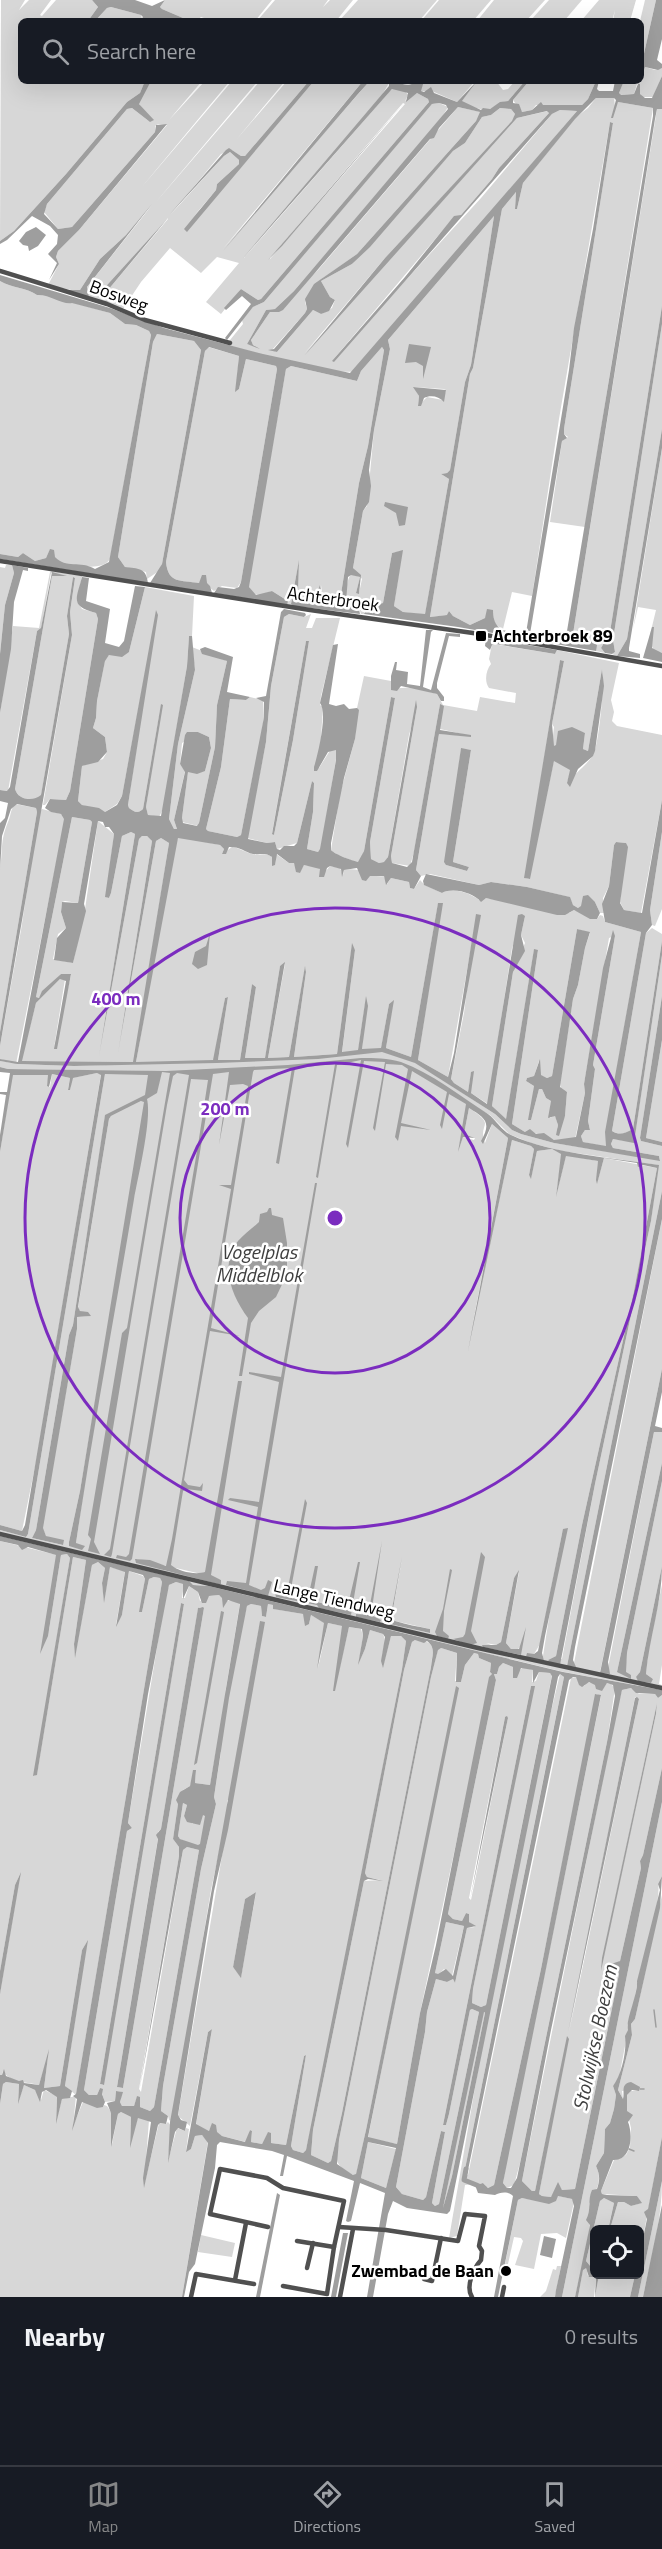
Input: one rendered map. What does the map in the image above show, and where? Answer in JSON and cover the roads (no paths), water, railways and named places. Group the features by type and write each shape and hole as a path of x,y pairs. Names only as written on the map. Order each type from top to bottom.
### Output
{"street":[{"name":"Bosweg","path":"0,271 107,304 145,320 230,343"},
{"name":"Achterbroek","path":"0,561 310,610 474,633 662,666"},
{"name":"Lange Tiendweg","path":"0,1534 489,1651 662,1688"},
{"path":"267,2227 246,2225 210,2214 220,2169 267,2178 283,2188 344,2201 326,2296 283,2286"},
{"path":"339,2227 386,2230 456,2241 465,2214 485,2216 479,2246 482,2251 481,2260 474,2266 469,2290 472,2297"},
{"path":"235,2280 246,2225"},
{"path":"340,2297 353,2229"},
{"path":"424,2279 432,2281 441,2238"},
{"path":"297,2241 334,2247"},
{"path":"307,2268 313,2243"},
{"path":"191,2297 196,2274 254,2284"},
{"path":"502,2297 504,2287"},
{"path":"304,2297 305,2290"}],"water":[{"path":"92,0 135,0 152,6 165,0 160,7 162,9 183,18 142,18 141,15 111,7 98,18 90,18 98,7"},
{"path":"656,0 662,0 662,39 657,60 662,64 662,68 658,70 645,67 644,70 644,54"},
{"path":"662,76 662,109 657,109 655,119 573,634 594,642 597,645 596,651 458,627 364,614 367,607 383,603 392,553 403,550 394,606 403,612 425,614 449,479 441,474 450,470 465,382 471,365 494,216 388,340 390,349 374,430 369,470 371,486 369,502 363,511 353,568 361,575 359,594 356,593 360,577 351,575 348,577 346,602 349,605 355,604 357,600 360,614 291,604 299,560 298,597 313,605 320,585 323,600 332,602 340,600 384,350 382,347 361,371 357,381 291,366 286,369 249,587 256,595 272,591 288,601 287,605 214,593 218,587 234,589 239,587 241,582 277,369 276,366 246,359 239,389 235,392 239,356 209,347 205,351 166,562 169,574 176,580 199,583 202,575 206,575 212,593 150,583 162,564 201,350 194,341 157,334 153,342 118,557 125,567 143,571 148,583 0,559 0,554 18,557 23,553 35,561 46,558 50,549 54,550 55,557 59,561 64,563 84,565 95,569 109,562 151,335 149,331 136,325 125,324 110,313 37,295 4,283 0,281 0,275 110,308 164,328 263,354 350,373 577,111 560,110 552,114 334,362 332,361 454,216 461,215 499,168 549,113 547,111 517,118 304,356 385,258 512,121 515,114 511,109 500,108 491,115 482,117 465,143 453,151 370,247 352,264 321,281 330,297 335,300 329,311 321,314 313,310 277,352 268,350 274,349 305,313 307,309 305,299 314,284 357,254 476,121 480,112 458,107 439,128 434,138 430,139 283,310 270,312 251,340 253,345 260,349 247,344 266,310 275,309 294,291 448,109 446,105 432,104 264,302 253,307 227,340 225,338 251,304 242,296 226,310 224,308 241,289 258,300 261,299 429,102 417,93 406,102 408,93 392,89 243,258 389,84 423,84 421,91 424,92 431,87 434,93 457,102 475,84 462,101 481,110 490,109 500,102 508,101 522,84 526,84 513,100 513,103 519,104 522,112 532,110 541,102 543,105 582,105 588,99 595,84 598,84 599,91 613,91 614,84 623,84 619,93 621,95 634,94 640,84 640,94 645,98 652,98","holes":["596,98 616,100 611,118 613,118 618,102 653,108 653,116 567,631 563,639 530,634 562,441 567,438 564,429 613,123 610,122 574,328 526,633 503,630 496,623 493,610 487,609 485,618 470,625 453,616 449,611 447,615 430,617 470,374 473,368 502,209 516,192 515,209 517,209 523,183 575,119"]},
{"path":"144,84 149,84 139,104 154,120 150,122 132,108 127,109 47,204 44,214 58,229 72,227 155,132 156,125 167,124 79,230 58,251 56,257 59,264 49,280 57,263 48,254 57,244 58,235 50,226 32,216 7,240 0,244 0,241 14,231 127,102 140,93"},
{"path":"306,84 311,84 187,232 184,229 216,190 217,184 239,164 239,160 230,152 224,156 170,214 226,150 229,148 245,156"},
{"path":"361,84 367,84 358,94 223,251"},
{"path":"404,103 282,246 268,260"},
{"path":"152,204 87,287 89,297 64,290 80,290 100,259 126,235"},
{"path":"168,218 108,290 104,291 108,284"},
{"path":"36,227 46,235 38,246 29,251 28,246 19,241 26,232"},
{"path":"662,306 662,324 613,640 615,652 605,653 601,648 610,632"},
{"path":"409,344 431,347 423,379 423,366 416,362 405,363"},
{"path":"413,387 446,390 444,402 437,397 429,397 424,398 421,406 418,406 419,396"},
{"path":"662,429 662,448 629,648 629,651 640,654 640,658 617,656 627,639"},
{"path":"385,502 408,507 405,525 399,526 396,513 384,506"},
{"path":"12,565 28,568 28,571 23,570 14,602 11,649 0,713 0,654 5,605 14,573"},
{"path":"52,572 67,576 52,576 15,789 22,798 34,799 41,795 69,634 67,616 73,577 75,578 70,612 72,635 0,1046 0,1032 37,812 36,808 17,804 11,809 2,836 0,870 0,823 5,818 8,803 0,801 0,790 7,791 10,787 37,631 41,628"},
{"path":"82,577 89,578 86,601 110,609 105,643 119,647 124,641 135,586 145,587 129,652 122,657 109,655 105,661 93,728 105,737 107,752 98,762 82,766 78,801 82,805 99,808 105,812 117,805 122,796 156,610 158,615 128,805 136,812 143,809 161,704 163,705 146,807 148,815 161,816 187,666 189,636 192,636 195,670 178,744 169,819 174,829 177,829 174,820 185,772 180,764 185,735 187,732 198,732 209,737 211,748 205,771 197,774 188,772 183,823 197,826 199,823 215,747 217,705 227,661 202,654 200,649 205,647 233,657 227,692 250,697 246,700 230,699 221,767 206,829 237,837 241,835 264,717 264,702 256,698 266,696 281,612 284,609 306,615 304,617 289,614 284,617 271,686 266,742 248,839 267,843 275,842 277,849 280,850 284,846 294,846 297,843 312,781 314,783 313,812 307,849 318,852 320,849 336,750 328,752 317,771 314,771 314,767 323,724 320,703 333,645 338,644 329,704 336,706 344,704 349,709 359,710 355,739 344,778 331,843 333,852 358,862 364,851 391,697 395,698 370,842 371,859 379,863 384,862 388,857 416,700 417,707 391,856 392,863 407,867 412,862 440,704 444,706 440,730 471,735 471,737 439,734 416,870 421,876 414,889 410,888 409,882 391,878 386,885 384,876 370,876 366,881 362,880 357,868 344,870 342,877 341,869 330,866 324,877 319,877 320,869 304,865 300,873 296,872 294,863 289,863 277,854 275,865 272,866 272,857 267,855 253,854 229,847 226,854 222,854 224,849 220,845 178,838 136,1062 213,1060 225,998 228,997 218,1060 240,1060 252,984 256,987 245,1058 265,1058 280,966 285,962 268,1058 289,1057 305,966 294,1057 337,1054 352,943 355,950 342,1052 358,1050 366,996 368,1006 362,1049 381,1048 389,1004 394,1000 386,1048 411,1057 438,903 443,903 418,1060 448,1077 454,1053 476,914 481,915 451,1079 468,1092 471,1072 474,1071 471,1093 487,1104 518,915 522,914 525,916 521,935 525,951 513,972 492,1106 506,1119 534,949 538,950 512,1124 525,1132 530,1129 536,1134 544,1133 554,1140 576,1137 585,1093 584,1084 603,968 613,930 615,936 593,1065 595,1069 588,1121 590,1130 585,1130 581,1136 583,1142 606,1146 605,1132 641,932 605,922 602,904 609,886 614,845 616,842 626,843 628,847 620,903 624,910 642,913 662,800 662,832 650,910 652,925 646,933 612,1131 620,1134 633,1129 662,941 662,955 634,1143 613,1139 611,1144 613,1148 659,1156 660,1161 554,1143 521,1134 512,1130 495,1114 415,1063 382,1052 318,1059 217,1063 74,1066 17,1064 0,1061 0,1059 18,1062 64,819 61,814 45,808 50,799 66,800 70,791 98,619 96,613 82,608 77,601","holes":["72,817 92,822 78,903 62,902 61,912 66,928 57,938 54,960 73,963 86,911 84,904 98,821 103,822 105,827 109,827 114,834 105,897 109,898 111,893 122,836 131,832 135,834 99,1056 139,839 147,836 152,841 118,1053 156,841 161,838 169,843 133,1062 22,1061 36,1003 60,979 66,981 54,1049 57,1049 71,974 61,974 42,991 39,998 36,997"]},
{"path":"652,627 654,627 652,648 662,653 662,662 643,658"},
{"path":"426,630 433,630 423,687 431,690 446,633 460,634 460,637 449,636 437,683 437,688 444,697 444,701 441,701 437,694 401,686 397,691 391,690 391,676 395,662 397,662 396,670 408,672 407,684 420,686"},
{"path":"486,638 557,650 555,654 495,644 490,650 485,646"},
{"path":"306,641 309,641 293,740 274,835 272,834"},
{"path":"560,660 564,661 552,724 554,746 558,731 572,727 585,733 583,749 588,751 602,669 604,686 595,751 593,756 578,769 570,787 567,783 570,770 554,761 530,879 524,878"},
{"path":"461,748 471,750 453,862 469,867 467,871 446,865 444,862"},
{"path":"426,874 479,885 491,882 527,887 570,897 573,905 578,908 581,906 583,896 588,895 595,902 600,913 597,919 590,919 574,910 565,915 557,915 486,898 481,902 474,896 463,892 442,893 424,885"},
{"path":"577,929 590,932 573,999 560,1087 567,1092 565,1116 559,1136 556,1135 558,1125 555,1116 548,1118 551,1101 546,1098 542,1089 539,1089 531,1120 528,1120 534,1086 526,1081 527,1078 534,1076 540,1059 541,1075 547,1078 552,1076"},
{"path":"210,933 207,965 198,969 192,964 195,952 206,946"},
{"path":"662,996 662,1040 646,1138 662,1142 662,1146 641,1141 640,1138"},
{"path":"361,1058 396,1061 424,1072 488,1114 508,1133 527,1141 545,1147 659,1165 651,1221 595,1484 560,1665 548,1660 556,1656 582,1525 634,1291 657,1168 643,1165 638,1167 637,1163 604,1158 597,1184 598,1161 566,1156 556,1197 561,1154 552,1149 537,1151 531,1179 529,1175 534,1149 512,1140 468,1351 508,1138 492,1124 483,1144 481,1141 486,1129 485,1121 469,1108 464,1134 475,1138 463,1137 458,1152 466,1104 449,1094 442,1129 440,1125 447,1092 412,1071 401,1123 431,1130 401,1126 398,1141 395,1137 408,1069 402,1065 386,1064 375,1131 373,1128 385,1062 364,1061 348,1148 346,1144 361,1060 337,1065 318,1178 316,1177 335,1064 295,1068 279,1164 276,1163 292,1068 254,1070 253,1072 211,1328 240,1336 210,1331 184,1480 188,1485 200,1487 203,1483 202,1491 186,1489 183,1491 171,1565 188,1572 205,1572 238,1381 242,1381 211,1575 221,1580 221,1584 136,1563 135,1559 150,1560 166,1566 172,1539 231,1189 219,1185 231,1185 248,1086 230,1085 219,1145 229,1072 213,1074 132,1559 130,1561 116,1558 117,1555 126,1557 129,1554 208,1080 191,1079 112,1554 111,1557 104,1555 110,1549 189,1075 177,1073 173,1076 167,1105 94,1542 100,1554 88,1551 91,1539 88,1535 122,1333 127,1328 170,1073 162,1072 157,1093 147,1099 148,1120 144,1148 76,1543 85,1546 82,1550 69,1546 69,1542 80,1491 144,1102 141,1101 109,1119 78,1307 80,1311 88,1312 91,1316 77,1317 77,1329 43,1528 46,1536 64,1540 63,1545 32,1538 36,1530 69,1335 73,1325 105,1115 145,1095 148,1075 105,1074 28,1534 26,1537 0,1530 0,1525 22,1531 25,1525 101,1075 97,1073 73,1078 70,1090 68,1090 70,1078 52,1074 49,1087 47,1086 48,1075 13,1075 0,1152 6,1095 0,1092 7,1092 10,1073 0,1072 0,1067 8,1069 166,1071 288,1065"},
{"path":"315,1183 317,1183 249,1585 261,1590 265,1588 268,1580 272,1582 268,1596 226,1585 227,1581 246,1583 258,1507 228,1500 230,1498 259,1502 279,1382 249,1374 249,1372 281,1377"},
{"path":"662,1191 662,1219 575,1647 573,1660 576,1667 567,1666"},
{"name":"Vogelplas Middelblok","path":"271,1208 272,1215 283,1218 287,1243 287,1274 276,1297 259,1311 251,1323 242,1376 239,1376 248,1318 233,1291 229,1260 238,1241 259,1222 260,1214 267,1212"},
{"path":"662,1369 662,1392 655,1426 662,1428 662,1432 654,1432 608,1662 610,1674 600,1673"},
{"path":"662,1463 662,1481 627,1653 626,1672 631,1675 631,1679 617,1672"},
{"path":"305,1499 307,1503 290,1594 292,1598 304,1601 308,1598 315,1566 318,1566 312,1601 347,1609 358,1562 360,1562 351,1615 276,1597 275,1593 284,1595 287,1593"},
{"path":"568,1528 545,1636 542,1653 544,1661 526,1657 527,1653 534,1654 538,1651 563,1529"},
{"path":"0,1536 189,1581 193,1585 209,1586 563,1672 662,1690 662,1695 658,1698 655,1694 636,1693 631,1688 622,1690 522,2181 532,2191 535,2191 567,2036 569,2039 539,2194 551,2197 558,2182 562,2190 575,2189 619,1974 618,1971 610,1969 608,1965 620,1961 662,1768 662,1802 562,2297 555,2297 574,2206 572,2199 558,2196 556,2201 549,2204 522,2198 518,2200 498,2297 494,2297 513,2196 507,2193 495,2195 478,2193 475,2185 483,2183 488,2188 494,2185 541,1969 595,1694 601,1695 503,2183 507,2188 511,2188 517,2178 607,1742 615,1696 613,1685 607,1683 602,1691 589,1682 582,1687 576,1677 569,1680 467,2175 464,2174 564,1677 560,1674 558,1677 450,2211 447,2214 407,2208 393,2201 388,2214 373,2297 367,2297 385,2193 360,2183 351,2221 348,2222 346,2221 354,2181 287,2156 283,2176 280,2176 284,2155 220,2142 217,2145 215,2168 195,2264 189,2272 184,2297 182,2297 208,2143 202,2135 195,2136 191,2149 186,2152 208,2032 212,2029 196,2124 209,2131 212,2123 216,2125 217,2132 222,2136 245,2142 250,2130 252,2131 251,2142 262,2144 268,2132 271,2133 271,2143 286,2145 306,2055 291,2146 293,2150 303,2153 306,2150 406,1641 401,1636 391,1636 383,1668 381,1661 385,1637 383,1634 370,1630 358,1665 362,1629 349,1627 335,1691 333,1691 342,1626 328,1623 317,1669 324,1623 311,1615 309,1624 305,1626 303,1614 273,1609 273,1605 268,1604 266,1617 262,1616 261,1606 251,1604 247,1606 229,1698 214,1797 216,1804 201,1869 163,2086 161,2111 168,2116 166,2124 158,2125 144,2188 143,2178 151,2122 138,2118 130,2148 131,2117 121,2112 118,2114 111,2147 111,2113 107,2103 115,2101 116,2091 123,2092 120,2102 122,2106 134,2106 137,2096 140,2097 140,2107 150,2111 154,2107 199,1850 187,1847 183,1850 139,2092 179,1856 179,1847 173,1839 178,1804 176,1800 180,1792 190,1786 193,1770 196,1770 195,1783 210,1785 240,1604 228,1600 223,1608 222,1598 219,1595 209,1596 206,1603 202,1603 198,1592 189,1586 183,1599 183,1584 176,1582 169,1585 148,1694 128,1823 132,1828 127,1831 84,2090 89,2095 97,2095 100,2088 103,2089 105,2102 103,2107 97,2108 82,2102 72,2131 77,2099 73,2096 76,2094 162,1582 160,1578 149,1579 142,1612 139,1612 145,1579 143,1575 129,1571 122,1615 116,1627 125,1572 110,1567 104,1603 102,1583 105,1568 98,1562 92,1565 75,1658 74,1644 86,1560 73,1557 37,1775 33,1776 70,1558 67,1554 61,1555 48,1636 40,1654 56,1555 28,1547 22,1550 18,1545 0,1541","holes":["415,1640 430,1643 433,1652 431,1667 342,2113 331,2161 328,2163 311,2155 313,2130 364,1881 368,1879 383,1881 367,1877 365,1873 404,1670 412,1642","441,1648 457,1653 456,1682 461,1682 465,1665 474,1653 491,1663 490,1672 492,1674 489,1677 436,1945 420,2013 397,2144 368,2137 459,1688 456,1686 366,2130 356,2174 353,2175 337,2164 339,2140 438,1650","503,1663 513,1667 513,1678 517,1678 521,1668 533,1670 533,1683 539,1672 550,1673 552,1676 486,2005 481,2007 472,2003 473,1989 535,1686 531,1686 443,2125 446,2125 449,2114 470,2010 479,2012 439,2204 435,2206 432,2203 445,2132 441,2131 426,2197 423,2200 402,2194 396,2187 427,2012 436,1979 447,1982 453,1979 455,1983 467,1928 476,1926 469,1922 469,1914 466,1913 462,1921 453,1919 448,1914 496,1680 494,1674 497,1674","183,1803 187,1805 184,1816 187,1822 200,1825 203,1815 205,1816 200,1844 180,1839 178,1836","446,1922 464,1926 453,1976 446,1969 438,1974 435,1973","484,2012 485,2013 452,2176 443,2208","368,2142 396,2148 386,2188 361,2178"]},
{"path":"382,1541 371,1615 381,1620 380,1622 356,1617 356,1614 368,1615"},
{"path":"481,1552 485,1557 471,1631 477,1643 470,1645 453,1639 463,1637 465,1634"},
{"path":"402,1557 392,1615 395,1621 430,1629 430,1633 385,1623 390,1619"},
{"path":"662,1566 660,1593 646,1674 653,1679 651,1683 638,1681 636,1677 640,1672"},
{"path":"450,1569 452,1570 444,1611 443,1631 449,1636 448,1639 437,1636 435,1632 443,1609"},
{"path":"519,1570 506,1643 511,1649 519,1649 526,1627 521,1655 482,1645 496,1645 501,1642 514,1578"},
{"path":"181,1603 184,1604 104,2085 100,2084"},
{"path":"203,1607 123,2088 117,2087 158,1839 156,1835 161,1829 198,1608"},
{"path":"221,1611 224,1612 197,1763 194,1765"},
{"path":"260,1621 265,1622 228,1830 214,1891 178,2115 181,2120 187,2122 185,2131 178,2128 175,2132 168,2163 170,2122"},
{"path":"635,1698 639,1699 568,2032"},
{"path":"657,1703 656,1714 601,1971 602,1958"},
{"path":"505,1717 508,1718 470,1900"},
{"path":"21,1872 0,1994 0,1971 15,1885"},
{"path":"662,1876 660,1908 635,2019 631,2024 632,2035 618,2090 623,2099 625,2085 631,2082 640,2087 639,2091 632,2090 627,2095 627,2111 633,2115 628,2122 630,2146 624,2156 613,2160 601,2191 602,2194 607,2195 637,2196 642,2203 631,2206 618,2202 611,2225 609,2225 614,2203 604,2198 600,2201 594,2225 590,2225 586,2220 591,2194 592,2190 597,2189 599,2183 596,2166 604,2153 605,2129 610,2123 614,2109 616,2095 613,2086 623,2062 628,2021 660,1890 658,1884"},
{"path":"256,1892 241,1978 233,1967 245,1899"},
{"path":"88,1940 65,2086 72,2091 70,2098 62,2099 56,2124 57,2097 46,2090 42,2092 40,2102 35,2090 24,2085 18,2104 19,2084 6,2082 3,2084 0,2104 0,2075 4,2069 6,2076 19,2081 23,2080 24,2083 39,2085 49,2049 44,2088 60,2086 82,1950"},
{"path":"662,2137 662,2181 644,2268 644,2234 647,2219 644,2212 648,2209"},
{"path":"277,2193 280,2195 260,2297 256,2297"},
{"path":"662,2205 662,2297 643,2297"},
{"path":"590,2225 590,2244 586,2261 590,2266 590,2277 586,2268 583,2270 578,2297 575,2297"},
{"path":"343,2233 348,2233 336,2297 331,2297"},
{"path":"544,2236 556,2239 552,2258 540,2255"},
{"path":"634,2279 642,2279 638,2297 630,2297"}],"waterway":[{"path":"654,2010 656,2027"},
{"path":"629,2149 634,2151"},
{"path":"466,2169 464,2180 484,2188"}],"place":[{"name":"Achterbroek 89","path":"481,636"},
{"name":"Zwembad de Baan","path":"506,2271"}],"water label":[{"name":"Stolwijkse Boezem","path":"595,2038"}]}
